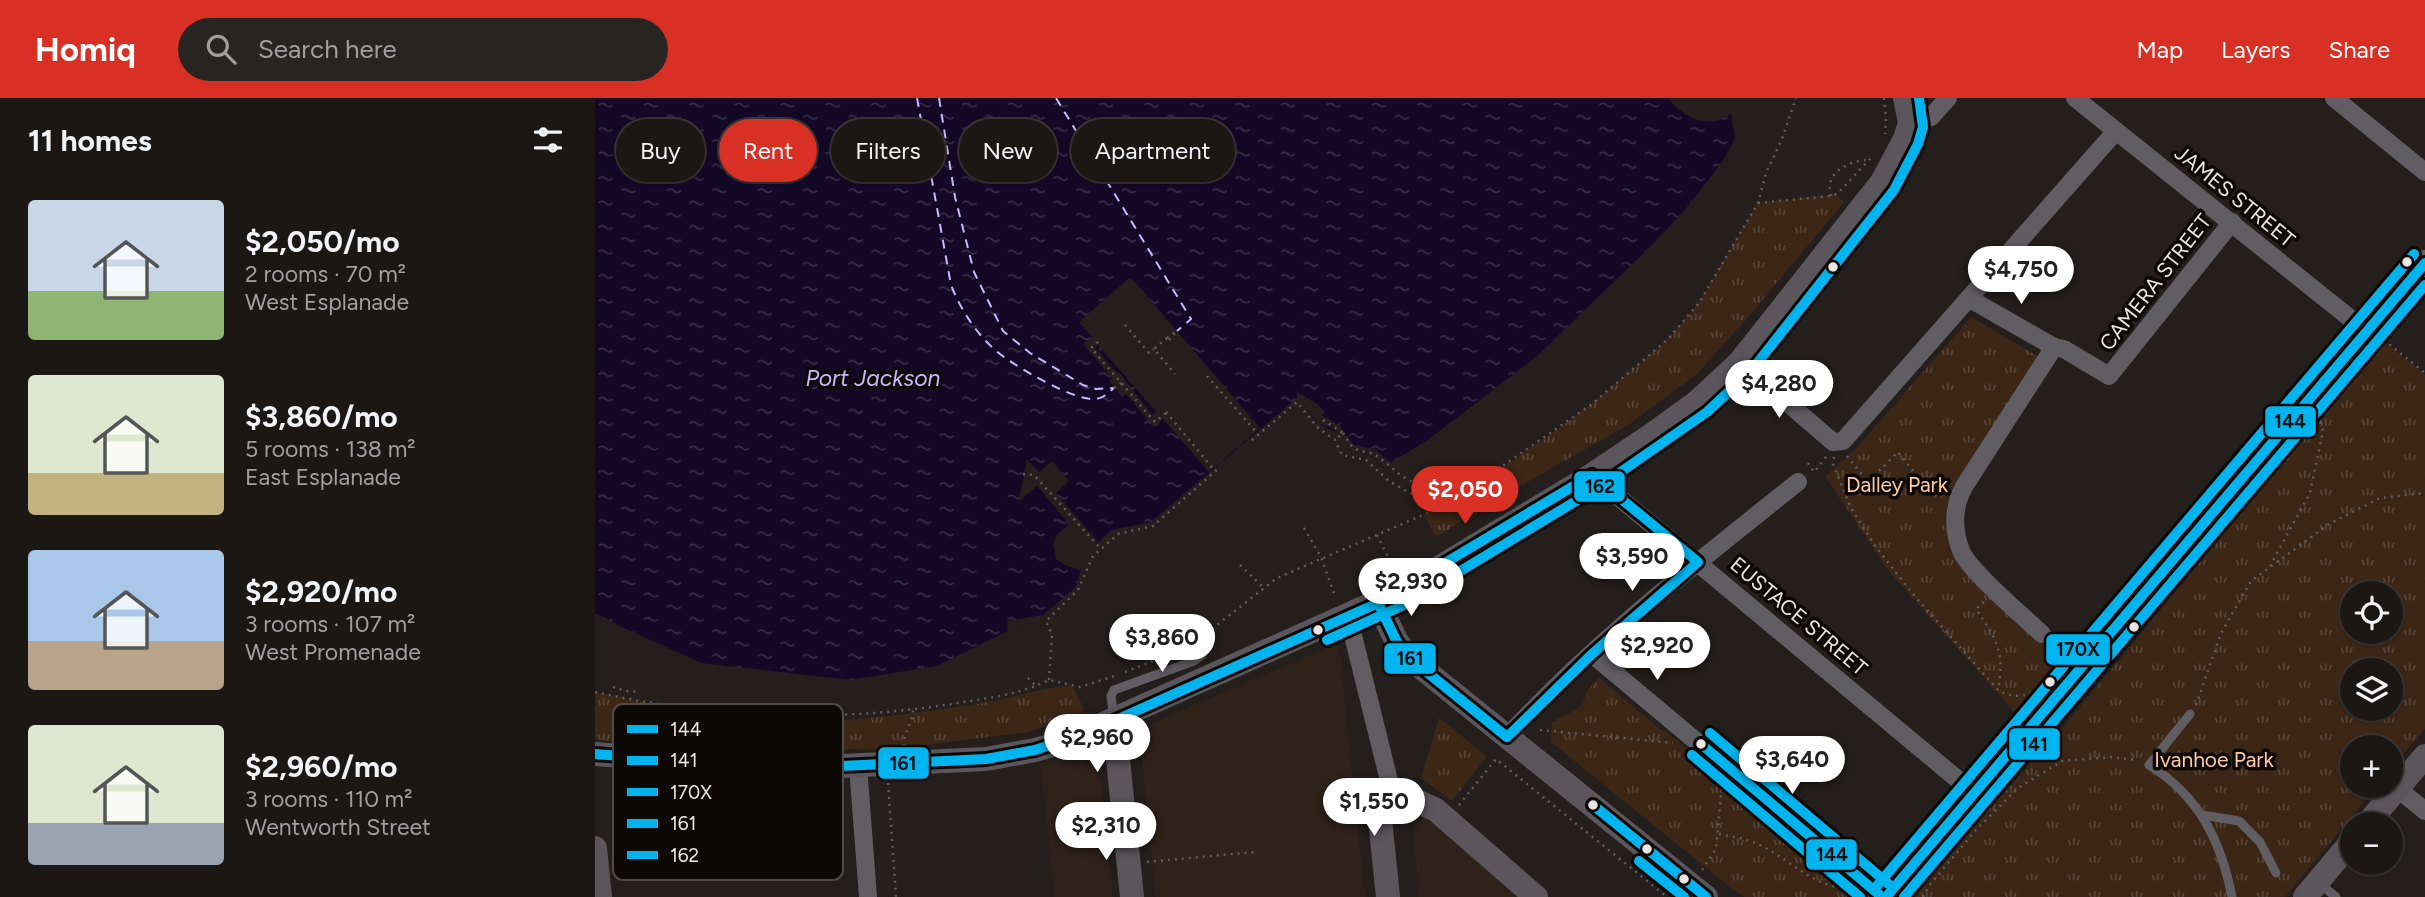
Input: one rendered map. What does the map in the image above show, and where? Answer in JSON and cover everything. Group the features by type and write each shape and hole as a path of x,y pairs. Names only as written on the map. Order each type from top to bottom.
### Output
{"main road":[{"path":"1884,897 2374,335 2425,263"}],"street":[{"path":"843,766 986,759 1063,742 1114,720 1341,605 1378,603 1592,475 1697,402 1740,362 1882,182 1900,153 1910,123 1905,98"},
{"path":"1910,123 1931,117 1948,98"},
{"name":"JAMES STREET","path":"2075,98 2374,335"},
{"path":"2334,98 2425,172"},
{"path":"1740,362 1836,443 1843,441 2116,131"},
{"name":"CAMERA STREET","path":"1970,299 2109,376 2232,222"},
{"path":"2042,634 1962,553 1955,516 1956,500 2054,346"},
{"name":"EUSTACE STREET","path":"1592,475 1975,793"},
{"path":"1507,737 1592,654 1698,562 1798,482"},
{"path":"1378,603 1407,656 1706,897"},
{"path":"1341,605 1400,801 1395,814 1403,897"},
{"path":"1592,654 1884,897"},
{"path":"1114,720 1132,897"},
{"path":"595,754 613,755"},
{"path":"2403,781 2425,755"},
{"path":"858,766 868,897"},
{"path":"2403,793 2425,811"},
{"path":"1388,897 1380,820 1384,803 1399,797 1413,799 1436,810 1536,897"},
{"path":"2377,812 2389,798"},
{"path":"595,848 600,897"},
{"path":"2320,892 2340,860"}],"lane":[{"path":"1114,720 1111,696 1114,690 1195,662 1202,655"},
{"path":"2190,714 2149,765 2176,786 2195,804 2202,815 2217,844 2232,897"},
{"path":"2202,815 2239,821 2260,842 2276,873"}],"path":[{"path":"843,715 979,700 1037,686 1049,680 1080,687 1120,674 1190,646 1277,578 1446,505 1548,437 1592,404 1668,339 1699,303 1758,203 1766,173 1782,139 1796,98"},
{"path":"1883,141 1884,98"},
{"path":"1758,203 1831,196 1838,193 1874,155"},
{"path":"1831,196 1829,179 1843,167 1869,160"},
{"path":"1125,325 1149,353 1177,331 1169,340"},
{"path":"2374,335 2425,373"},
{"path":"1098,342 1091,348 1150,417 1155,422 1166,412 1215,471"},
{"path":"1154,349 1175,374"},
{"path":"1207,376 1258,435"},
{"path":"1114,387 1121,383"},
{"path":"1252,440 1297,402 1317,427 1335,440 1342,455 1366,460 1389,481 1410,493 1446,505"},
{"path":"2269,569 2310,493 2323,431 2318,414"},
{"path":"1323,420 1343,433 1353,447 1374,454 1399,474 1422,485 1429,483"},
{"path":"1335,440 1343,433"},
{"path":"1808,463 1814,472 1836,443"},
{"path":"1836,443 1868,482 1898,452 1931,494 1956,500"},
{"path":"1836,443 1833,464 1851,508 1869,537 1913,594 1998,690 2006,695 2019,696 2035,692"},
{"path":"1049,680 1052,635 1046,621 1078,590 1093,556 1118,534 1153,526 1220,467"},
{"path":"1023,474 1034,475 1101,549"},
{"path":"2190,714 2197,704 2221,633 2251,581 2329,524 2380,498 2425,493"},
{"path":"1304,528 1321,557 1341,605"},
{"path":"1377,535 1392,565 1391,577"},
{"path":"1240,565 1264,588"},
{"path":"1976,608 2002,657 1998,690"},
{"path":"1028,678 1037,686"},
{"path":"613,687 639,692"},
{"path":"623,698 627,691"},
{"path":"595,692 661,704"},
{"path":"904,751 903,738 913,719 913,709"},
{"path":"1540,730 1672,743 1697,741"},
{"path":"1923,897 1928,887 1976,830 2018,788 2062,761 2111,757 2135,759 2149,765"},
{"path":"1455,810 1496,759 1667,897"},
{"path":"1702,870 1716,849 1719,834 1723,763"},
{"path":"888,780 896,897"},
{"path":"1719,834 1740,838 1762,847 1806,876 1828,886 1845,889 1858,877"},
{"path":"1147,862 1255,852"}],"shaded area":[{"path":"1339,645 1365,897 1156,897 1139,729"},
{"path":"1091,749 1098,759 1113,897 1054,897 1041,763"},
{"path":"1429,813 1524,897 1419,897 1413,829"}],"green space":[{"path":"1834,194 1844,202 1697,374 1628,425 1436,537 1424,515 1446,504 1547,437 1592,404 1668,339 1699,303 1758,203"},
{"name":"Dalley Park","path":"1971,317 2041,358 1947,504 1958,560 2059,659 2016,714 1888,570 1825,476 1853,452"},
{"name":"Ivanhoe Park","path":"2384,341 2425,375 2425,728 2403,755 2403,735 2340,735 2340,798 2367,798 2355,812 2340,812 2340,831 2285,897 1910,897 2065,725"},
{"path":"1599,678 1863,895 1745,897 1551,742 1552,723 1578,708 1586,691"},
{"path":"1072,685 1084,709 1080,716 1027,732 885,750 843,749 843,720 940,710"},
{"path":"595,692 656,704 613,704 613,741 595,740"},
{"path":"1439,718 1487,756 1452,801 1421,778"}],"water":[{"name":"Port Jackson","path":"595,98 1668,98 1681,111 1697,120 1714,121 1731,114 1735,138 1723,161 1684,211 1536,357 1429,439 1383,468 1373,457 1350,451 1339,434 1316,421 1297,398 1151,522 1112,530 1098,542 1081,570 1076,587 1043,615 1045,625 1008,631 937,666 850,680 701,663 595,613"}],"pier":[{"path":"1129,278 1260,428 1209,472 1163,419 1154,427 1126,394 1122,397 1109,381 1112,378 1083,344 1092,337 1079,322","holes":["1098,345 1156,412 1152,415 1119,372 1117,373 1095,348"]},
{"path":"1297,392 1316,403 1325,412 1322,415 1340,427 1354,445 1375,449 1393,464 1386,470 1373,457 1350,451 1334,429 1318,423 1297,398"},
{"path":"1027,459 1039,472 1052,461 1069,481 1056,493 1098,542 1081,570 1056,559 1053,543 1069,524 1037,486 1022,499 1019,498"},
{"path":"1043,615 1045,625 1008,631 1007,621"}],"ferry route":[{"path":"917,98 951,285 969,319 1002,356 1073,395 1096,399 1114,388"},
{"path":"939,98 955,197 974,272 1003,331 1030,353 1083,385 1096,389 1113,388"},
{"path":"1056,98 1191,319 1177,331"}],"transit line":[{"name":"162","path":"1327,640 1406,604 1599,487 1707,412 1751,371 1894,190 1918,144 1923,127 1919,98"},
{"name":"170X","path":"1875,888 2414,254"},
{"name":"144","path":"1886,897 2425,263"},
{"name":"141","path":"1904,897 2425,285"},
{"name":"161","path":"1592,475 1698,562 1592,654 1507,737 1407,656 1378,603 1592,475"},
{"name":"161","path":"843,766 986,759 1035,750 1089,732 1378,603"},
{"name":"170X","path":"1710,733 1891,886"},
{"name":"144","path":"1701,744 1882,897"},
{"name":"161","path":"595,754 613,755"},
{"name":"141","path":"1692,755 1860,897"},
{"name":"144","path":"1593,805 1706,897"},
{"name":"141","path":"1639,861 1684,897"}]}
